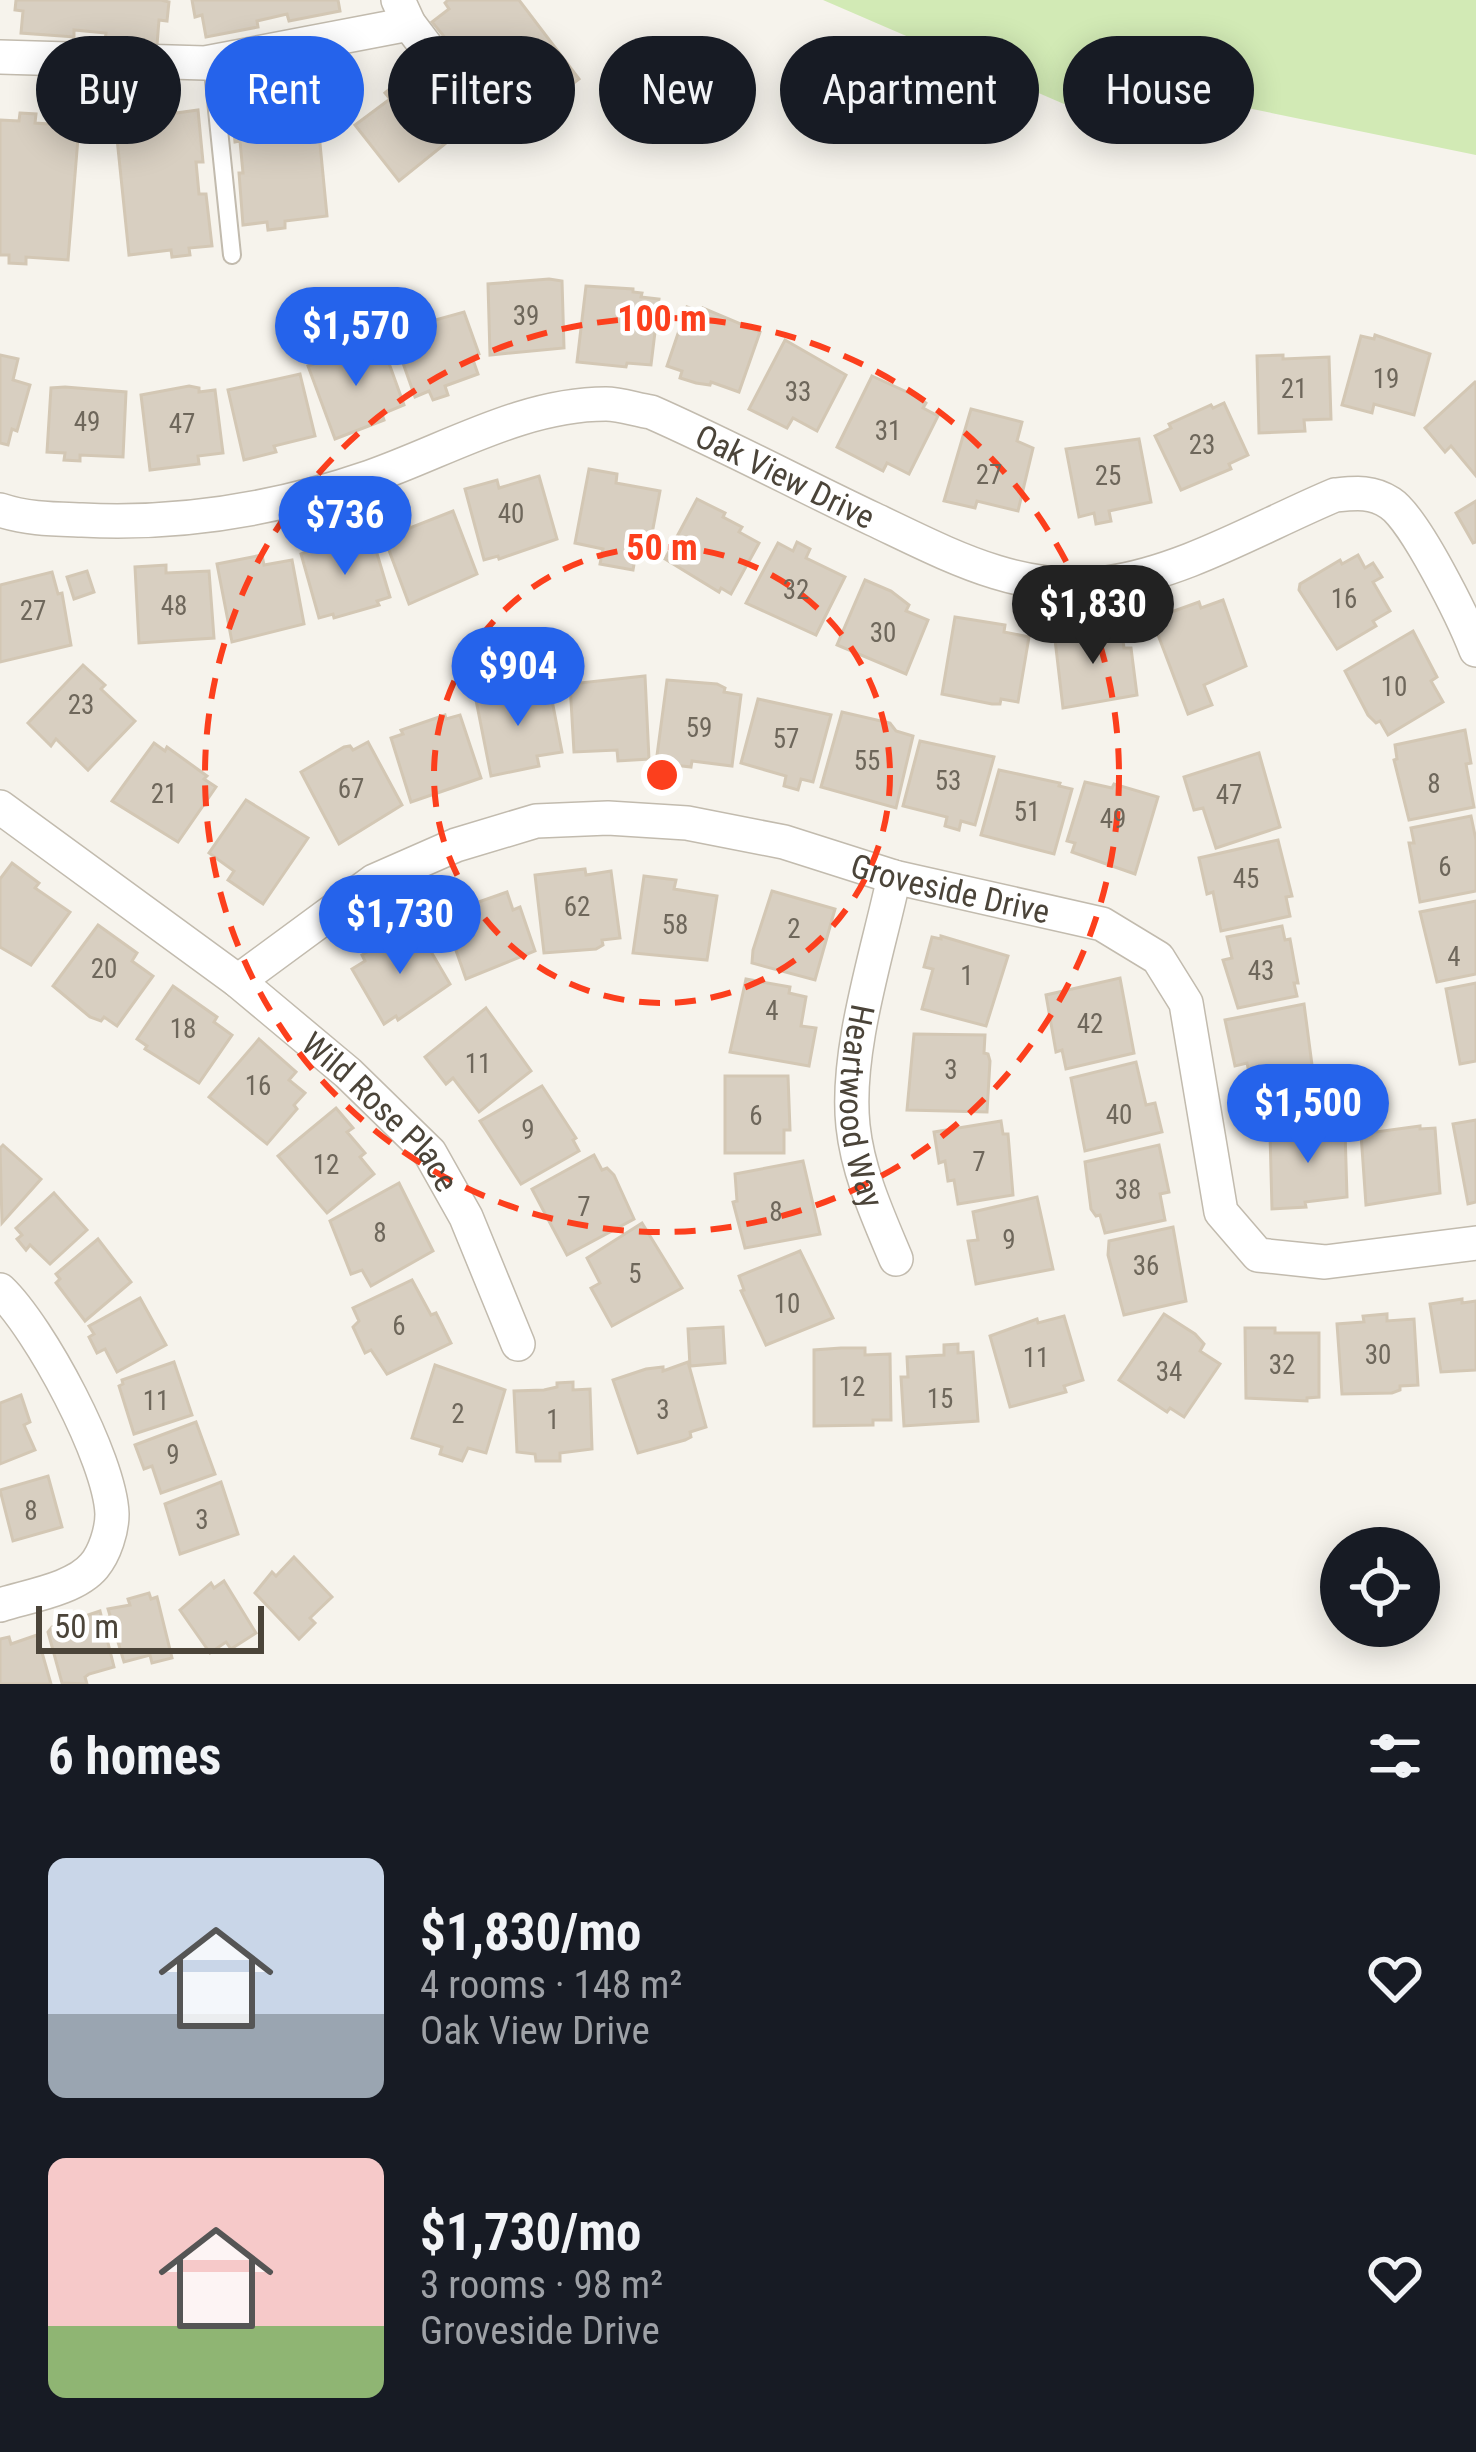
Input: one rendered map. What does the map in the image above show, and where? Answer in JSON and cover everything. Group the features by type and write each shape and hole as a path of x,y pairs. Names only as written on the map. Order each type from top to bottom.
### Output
{"street":[{"path":"312,36 404,12"},
{"path":"0,57 205,62"},
{"name":"Oak View Drive","path":"0,510 22,517 127,522 219,515 294,501 355,482 536,412 608,404 651,412 946,556 1009,579 1082,585 1111,582 1171,567 1335,495 1363,491 1393,504 1426,552 1476,650"},
{"name":"Wild Rose Place","path":"0,807 238,981 348,1073 430,1153 466,1217 518,1343"},
{"name":"Groveside Drive","path":"238,981 374,881 455,845 536,821 608,818 687,824 784,842 894,877 1102,924 1158,958 1186,1003 1222,1212 1258,1255 1324,1262 1476,1243"},
{"name":"Heartwood Way","path":"894,877 852,1073 853,1127 866,1189 896,1259"},
{"path":"0,1290 18,1307 58,1370 104,1476 112,1516 104,1552 90,1571 0,1605"}],"lane":[{"path":"220,144 232,255"}],"green space":[{"path":"823,0 1476,0 1476,155 1254,109 1254,36 1063,36 1063,104 1039,93 1039,36 906,36"}],"building":[{"path":"16,0 169,2 167,21 159,20 158,36 106,36 74,30 74,36 21,33 23,11 15,10"},
{"path":"192,0 338,0 340,11 289,21 287,14 257,21 258,27 211,36 206,36 202,15 195,17"},
{"path":"519,0 546,36 444,36 432,22 449,9 445,3"},
{"path":"388,100 388,144 445,144 399,181 364,136 364,118"},
{"path":"198,110 203,162 196,162 199,194 206,194 212,246 189,248 190,255 172,257 171,250 129,255 118,144 181,144 181,112"},
{"path":"20,113 36,114 36,144 78,144 68,260 26,257 26,264 9,263 9,255 0,255 0,120 19,121"},
{"path":"240,144 320,144 327,216 285,221 285,228 268,230 267,222 243,225 239,173 243,173"},
{"path":"562,281 564,348 490,355 488,284"},
{"path":"586,286 633,289 641,297 659,299 651,365 577,362"},
{"path":"687,307 702,312 703,308 760,332 739,392 680,378 682,371 667,366"},
{"path":"464,312 479,354 472,357 478,374 445,386 448,395 433,400 429,391 415,397 392,332"},
{"path":"1375,335 1430,354 1414,415 1374,404 1372,413 1342,405 1361,336 1374,339"},
{"path":"785,340 846,375 817,431 793,418 787,428 749,409"},
{"path":"382,344 404,405 382,414 384,420 335,439 308,366 364,345 365,350"},
{"path":"0,355 18,359 13,380 30,385 17,431 12,429 8,445 0,443"},
{"path":"1283,355 1283,359 1329,357 1331,419 1304,420 1305,431 1259,433 1257,356"},
{"path":"300,374 315,436 274,446 276,452 244,460 228,390"},
{"path":"872,376 920,398 926,403 923,408 938,416 909,474 887,463 883,471 837,447"},
{"path":"1475,382 1476,476 1451,446 1445,452 1425,428"},
{"path":"189,386 199,392 215,390 223,453 198,456 199,464 150,470 141,395"},
{"path":"51,388 126,392 123,457 80,455 80,461 64,460 65,453 47,452"},
{"path":"1224,403 1248,455 1229,464 1231,469 1181,490 1155,436 1171,428 1169,424"},
{"path":"971,409 1022,422 1017,441 1033,448 1018,511 977,501 975,508 944,501"},
{"path":"1139,439 1151,502 1109,511 1111,521 1096,524 1094,513 1079,517 1066,449"},
{"path":"589,469 617,474 616,483 660,491 648,555 636,553 633,570 600,564 603,549 575,543"},
{"path":"539,476 557,539 484,560 465,489 497,480 499,488"},
{"path":"697,499 725,513 723,517 742,527 739,532 759,543 731,594 721,588 719,592 665,559"},
{"path":"1476,501 1476,542 1473,543 1456,513"},
{"path":"453,511 477,574 409,604 381,529 408,519 410,528"},
{"path":"345,537 353,546 373,540 390,597 377,601 379,605 319,618 301,554"},
{"path":"797,542 810,549 806,558 845,577 816,635 746,603 778,543 793,551"},
{"path":"262,555 264,565 292,560 304,624 232,642 217,564"},
{"path":"1358,555 1365,568 1373,563 1382,577 1373,582 1390,611 1373,621 1376,626 1337,649 1299,590 1300,584"},
{"path":"166,565 166,573 209,571 214,638 139,643 135,567"},
{"path":"87,571 94,592 74,599 67,577"},
{"path":"52,572 58,594 62,593 71,645 0,662 0,585"},
{"path":"865,580 891,591 909,605 906,611 928,620 906,674 837,645"},
{"path":"1223,600 1246,666 1204,685 1212,705 1188,714 1152,619 1199,602 1201,608"},
{"path":"955,617 1005,625 1004,632 1029,637 1018,702 1001,699 1000,704 992,704 942,694"},
{"path":"1099,625 1101,636 1122,633 1124,648 1131,648 1137,695 1063,708 1054,631"},
{"path":"1413,631 1437,677 1431,681 1443,702 1388,735 1380,721 1368,715 1345,671"},
{"path":"83,665 135,721 88,770 56,739 51,746 28,723"},
{"path":"645,676 649,759 618,761 617,750 574,752 570,684"},
{"path":"667,680 717,684 724,692 741,695 732,766 656,763"},
{"path":"524,687 534,693 550,690 562,752 537,756 539,766 491,776 476,700"},
{"path":"758,699 831,715 813,782 801,779 798,790 784,786 786,776 741,763"},
{"path":"842,712 890,723 896,731 913,736 896,808 821,787"},
{"path":"445,715 446,719 460,715 481,778 411,802 391,738"},
{"path":"1465,730 1474,807 1409,820 1394,760 1395,745"},
{"path":"920,741 994,757 975,825 961,821 959,830 945,826 947,817 903,806"},
{"path":"368,742 402,805 339,844 301,772 344,747 353,750"},
{"path":"154,743 165,751 167,747 216,787 178,842 112,801"},
{"path":"1259,753 1280,827 1216,848 1203,808 1194,810 1184,777"},
{"path":"999,770 1072,789 1054,854 981,835"},
{"path":"1085,782 1112,788 1114,784 1158,797 1135,874 1072,852 1075,843 1067,841"},
{"path":"246,800 308,838 263,904 228,880 234,871 209,853"},
{"path":"1471,816 1476,891 1420,902 1409,843 1414,843 1411,828"},
{"path":"1278,840 1292,896 1286,897 1290,916 1221,931 1199,858"},
{"path":"12,863 39,883 35,888 70,912 31,965 0,947 0,879"},
{"path":"585,869 586,875 611,871 620,938 602,940 603,945 596,949 544,953 535,875"},
{"path":"644,876 676,880 674,889 717,896 707,960 633,953"},
{"path":"772,891 835,909 815,980 752,963"},
{"path":"507,892 513,910 520,907 535,951 466,979 444,916 459,910 455,900 470,895 473,904"},
{"path":"1476,901 1476,974 1437,982 1420,912"},
{"path":"98,925 137,953 132,961 153,976 117,1026 104,1017 101,1021 90,1017 53,986"},
{"path":"1282,926 1285,940 1290,939 1297,996 1238,1008 1223,960 1232,958 1227,937"},
{"path":"420,933 450,984 398,1020 396,1016 384,1024 352,969 377,946 380,951"},
{"path":"932,937 1008,956 986,1026 922,1009 933,969 924,967"},
{"path":"1120,978 1134,1053 1066,1069 1062,1050 1056,1052 1046,995"},
{"path":"746,979 790,987 789,993 806,997 801,1026 816,1028 809,1066 730,1052"},
{"path":"1476,983 1476,1061 1460,1064 1446,989"},
{"path":"173,986 217,1017 214,1022 232,1035 199,1083 137,1039"},
{"path":"1304,1004 1314,1080 1253,1092 1247,1063 1235,1066 1225,1020"},
{"path":"486,1008 531,1071 479,1112 453,1078 446,1084 425,1057"},
{"path":"914,1034 985,1035 984,1053 990,1061 987,1112 907,1110"},
{"path":"259,1039 296,1072 289,1080 305,1093 267,1144 209,1097"},
{"path":"1136,1062 1146,1105 1155,1103 1162,1132 1085,1151 1071,1078"},
{"path":"725,1076 788,1076 790,1130 784,1130 784,1153 725,1153"},
{"path":"542,1086 576,1138 579,1151 521,1184 480,1121"},
{"path":"336,1108 353,1128 347,1132 365,1153 360,1157 374,1174 327,1213 278,1156"},
{"path":"1476,1120 1476,1202 1468,1204 1453,1124"},
{"path":"1001,1121 1003,1134 1008,1134 1013,1195 958,1204 954,1180 948,1181 945,1161 939,1163 934,1132"},
{"path":"1435,1128 1440,1193 1366,1205 1361,1134"},
{"path":"1345,1130 1347,1197 1272,1209 1270,1133"},
{"path":"3,1145 41,1179 2,1223 0,1148"},
{"path":"1159,1145 1169,1192 1160,1194 1165,1220 1105,1233 1100,1215 1091,1209 1085,1162"},
{"path":"594,1155 602,1170 607,1168 614,1175 634,1219 567,1255 532,1189"},
{"path":"803,1161 820,1234 745,1248 733,1202 737,1201 735,1174"},
{"path":"399,1183 433,1251 371,1286 362,1270 351,1274 330,1221"},
{"path":"54,1193 87,1230 50,1264 30,1245 26,1250 17,1239 22,1235 16,1228"},
{"path":"1037,1197 1053,1269 976,1284 968,1241 978,1240 973,1212"},
{"path":"642,1223 682,1288 612,1326 591,1288 600,1283 587,1258"},
{"path":"1173,1227 1186,1301 1124,1315 1108,1255 1109,1241"},
{"path":"98,1239 131,1282 85,1321 56,1283 60,1279 56,1274"},
{"path":"800,1251 833,1318 766,1345 741,1291 739,1276"},
{"path":"412,1280 451,1343 387,1374 371,1350 365,1353 353,1327 359,1321 353,1308"},
{"path":"140,1298 166,1345 117,1372 105,1349 97,1353 89,1326"},
{"path":"1462,1299 1462,1303 1476,1301 1476,1370 1441,1372 1430,1304"},
{"path":"1164,1314 1195,1334 1204,1344 1200,1351 1220,1364 1184,1417 1170,1408 1167,1412 1119,1380"},
{"path":"1387,1314 1387,1321 1414,1319 1418,1385 1400,1386 1392,1393 1342,1394 1337,1324"},
{"path":"1064,1316 1083,1380 1064,1386 1066,1392 1010,1407 990,1336 1037,1319 1038,1323"},
{"path":"723,1327 725,1363 690,1366 688,1329"},
{"path":"1245,1328 1319,1333 1319,1397 1307,1401 1246,1398"},
{"path":"958,1344 958,1353 973,1352 978,1421 904,1426 901,1377 908,1377 907,1357 944,1355 944,1345"},
{"path":"865,1348 865,1355 890,1354 891,1420 814,1426 814,1350"},
{"path":"174,1362 192,1415 134,1434 119,1386 122,1380"},
{"path":"688,1362 706,1427 690,1432 685,1440 638,1453 613,1380"},
{"path":"435,1365 505,1390 486,1453 468,1448 462,1461 440,1454 442,1447 412,1438"},
{"path":"573,1382 573,1390 590,1389 592,1449 560,1453 560,1461 536,1461 535,1454 517,1452 514,1391"},
{"path":"21,1395 30,1422 24,1425 35,1450 0,1464 0,1403"},
{"path":"196,1422 215,1474 161,1493 152,1466 144,1469 135,1445"},
{"path":"48,1476 62,1527 13,1541 0,1490"},
{"path":"221,1482 238,1534 180,1554 165,1504"},
{"path":"294,1557 332,1597 310,1618 315,1623 299,1639 255,1593 272,1572 276,1576"},
{"path":"224,1581 256,1633 231,1649 226,1642 210,1653 180,1610 211,1583 214,1588"},
{"path":"149,1593 151,1599 157,1597 172,1658 152,1663 150,1655 124,1662 108,1609 130,1605 128,1599"},
{"path":"100,1611 114,1667 89,1674 87,1684 62,1683 48,1632"},
{"path":"37,1635 51,1684 0,1684 0,1639 9,1637 11,1644"}]}
